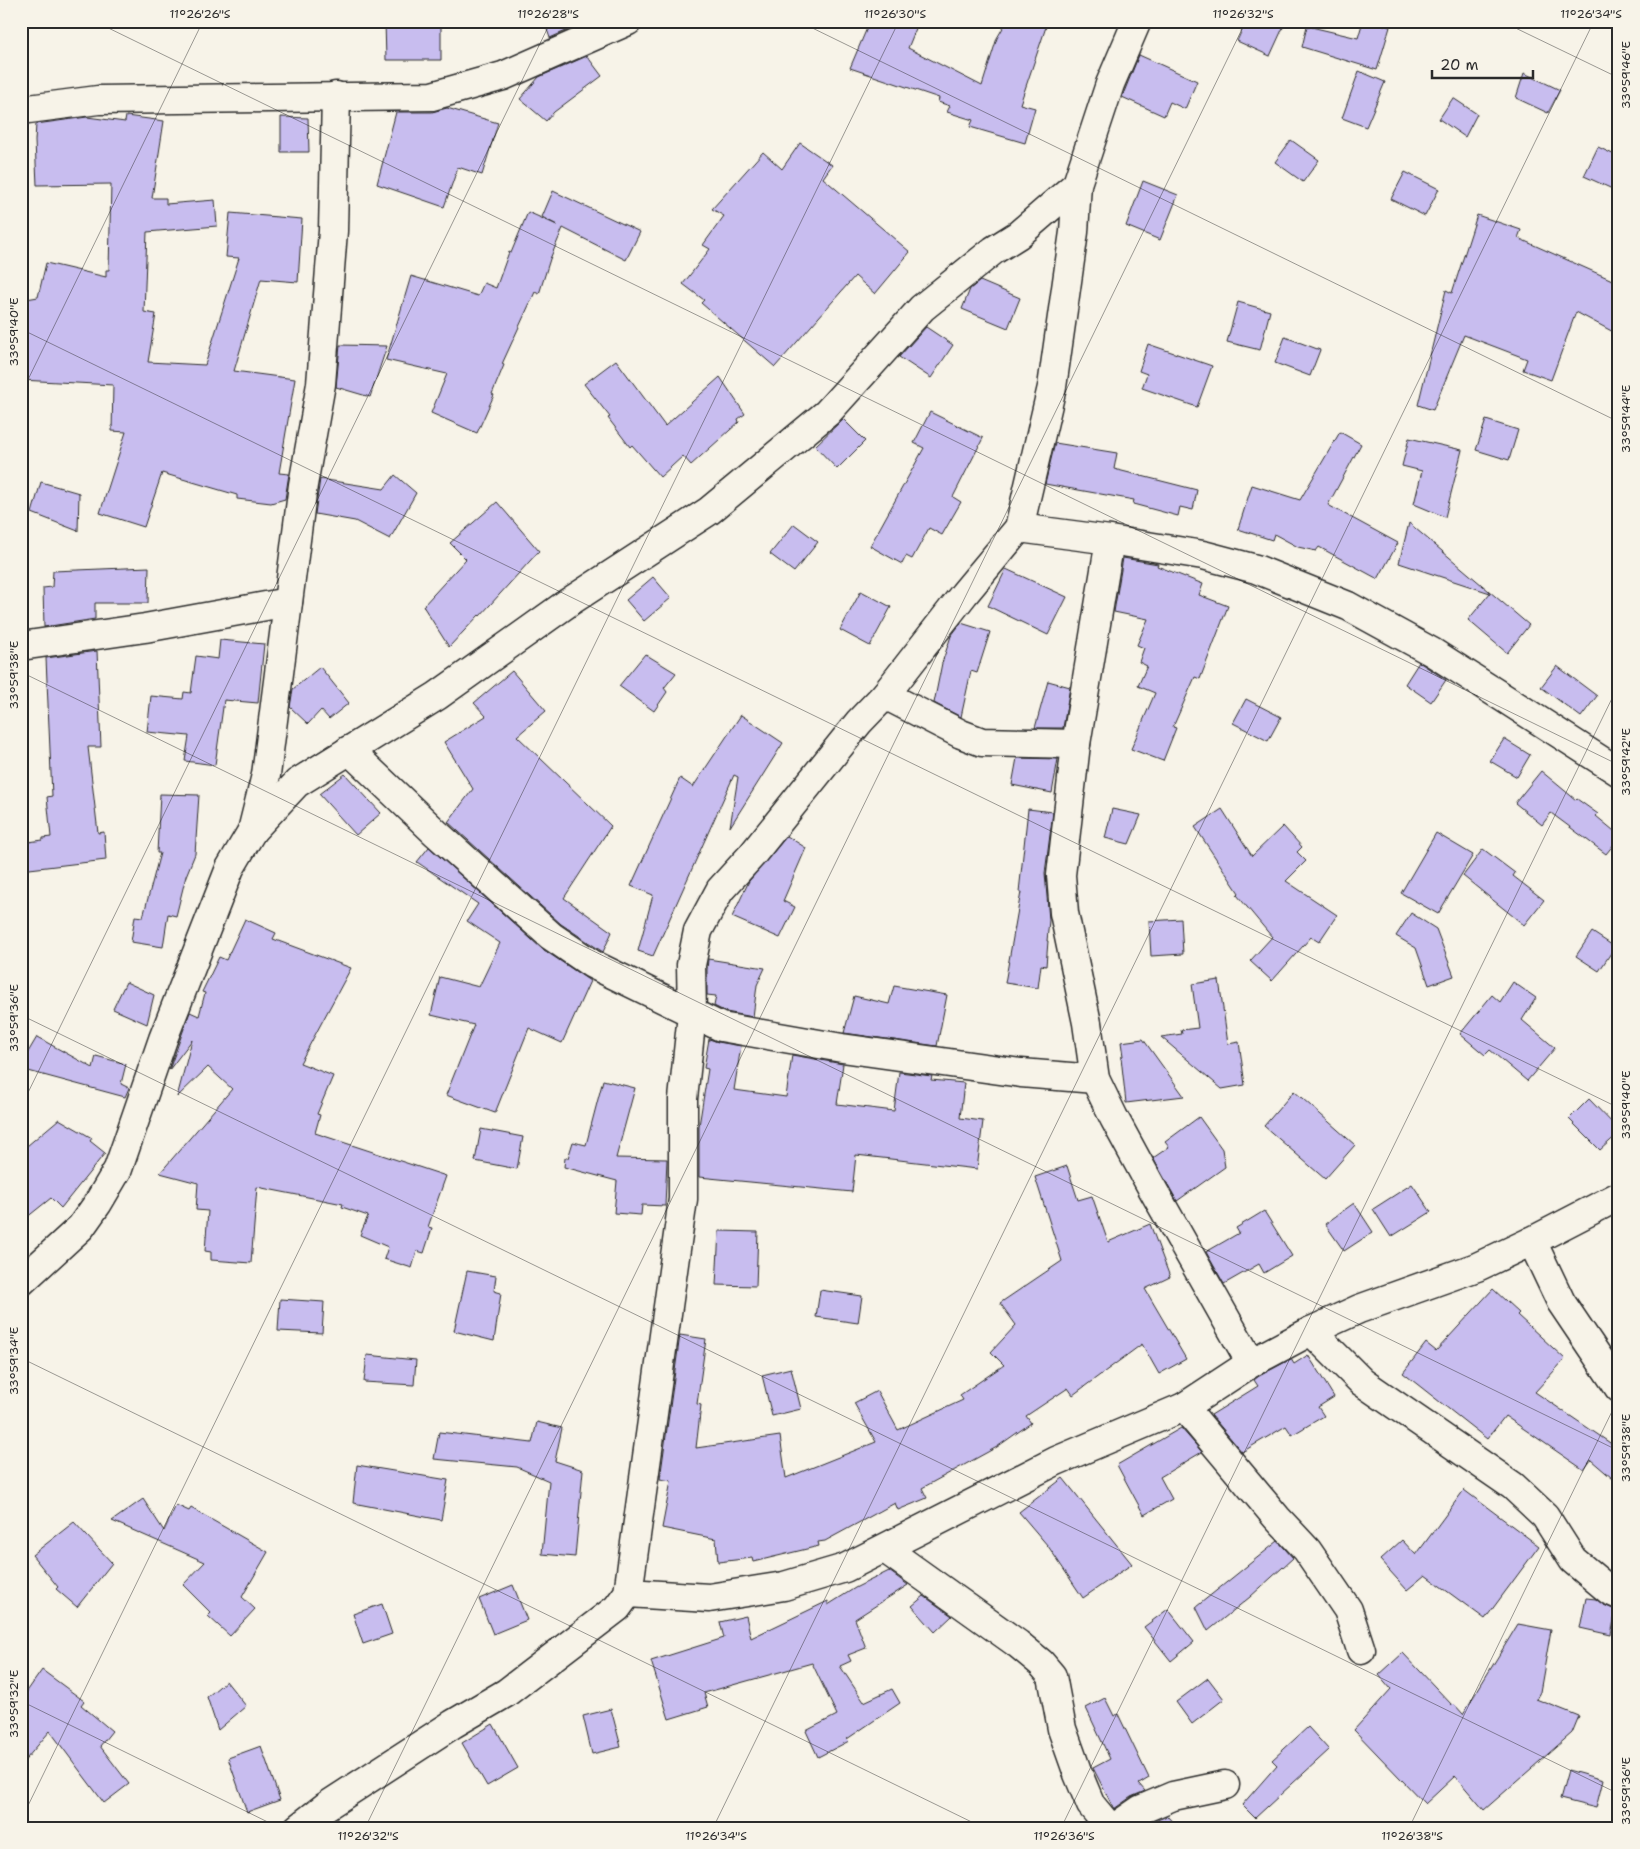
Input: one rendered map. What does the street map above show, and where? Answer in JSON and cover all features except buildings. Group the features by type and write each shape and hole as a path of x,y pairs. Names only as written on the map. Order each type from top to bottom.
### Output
{"street":[{"path":"21,110 98,100 432,96 503,76 628,21"},
{"path":"298,1828 325,1806 453,1724 506,1693 616,1608 628,1593 683,1199 683,1099 692,1014 691,964 698,931 720,890 752,855 859,722 885,695 964,594 1019,528 1052,387 1074,232 1077,184 1110,84 1137,21"},
{"path":"252,830 266,775 303,485 321,384 333,231 336,96"},
{"path":"21,1282 81,1227 118,1169 163,1039 230,868 252,830 297,783 437,696 569,602 709,511 827,413 922,308 994,250 1018,235 1077,184"},
{"path":"1019,528 1203,555 1256,569 1348,606 1432,652 1619,772"},
{"path":"1110,540 1076,744 1061,875 1064,913 1087,1022 1095,1080 1152,1188 1251,1363"},
{"path":"21,646 145,628 288,602"},
{"path":"885,695 960,734 982,742 1076,744"},
{"path":"349,750 436,833 551,936 592,964 721,1027 842,1048 1021,1073 1095,1080"},
{"path":"628,1593 709,1598 729,1596 784,1586 845,1568 1056,1461 1184,1407 1251,1363 1311,1331 1359,1309 1476,1267 1532,1241 1619,1196"},
{"path":"1532,1241 1561,1302 1619,1388"},
{"path":"1311,1331 1362,1382 1513,1486 1545,1516 1573,1560 1619,1595"},
{"path":"1184,1407 1276,1518 1307,1550 1348,1610 1361,1650"},
{"path":"885,1549 1018,1644 1041,1663 1052,1676 1062,1729 1078,1774 1091,1805 1110,1828"},
{"path":"1114,1828 1140,1810 1173,1796 1225,1785"}]}
